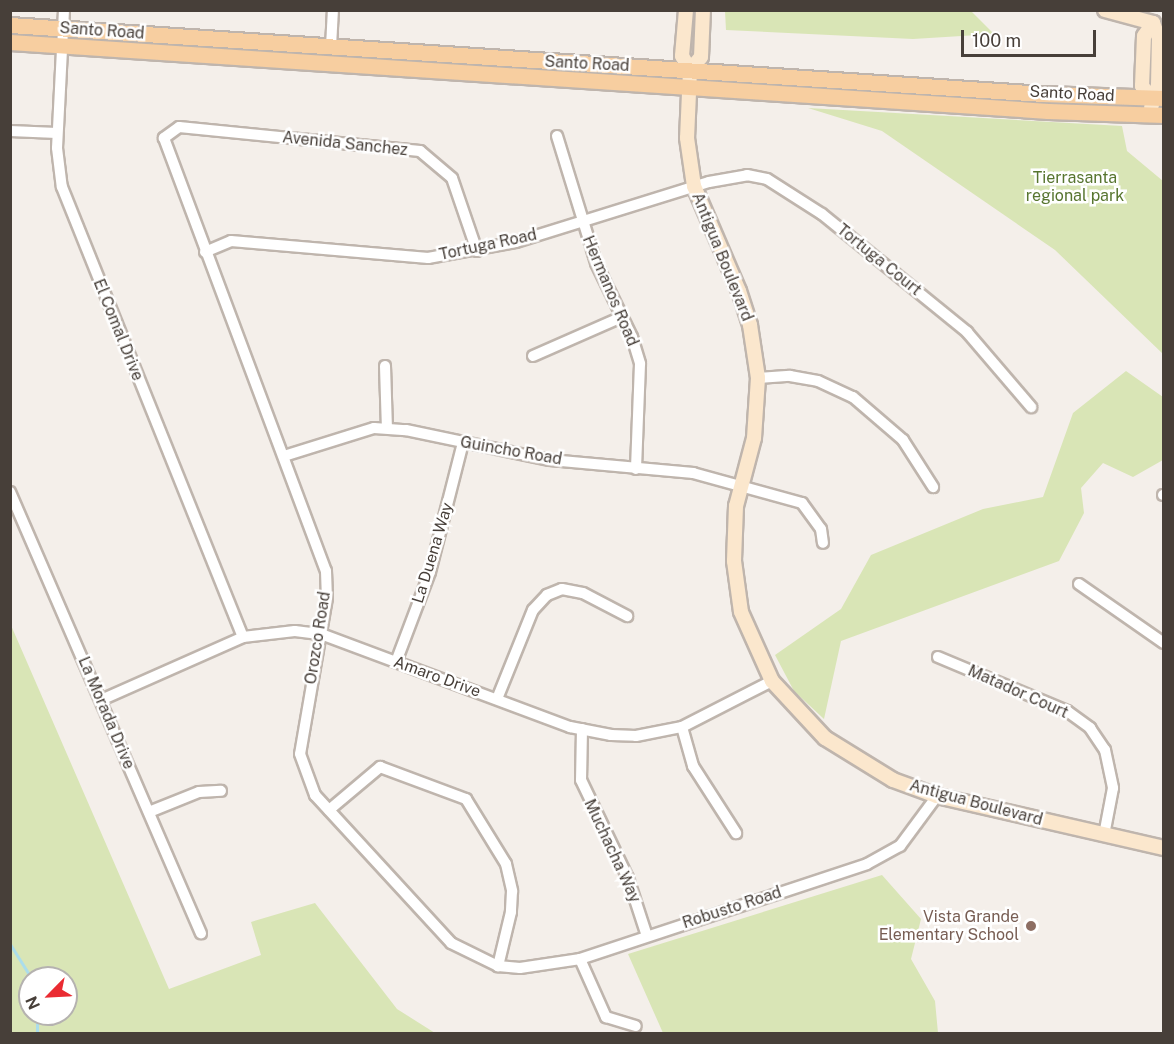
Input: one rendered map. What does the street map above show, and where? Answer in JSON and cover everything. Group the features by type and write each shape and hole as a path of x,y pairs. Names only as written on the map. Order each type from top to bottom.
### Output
{"main road":[{"name":"Santo Road","path":"10,25 1157,98"},
{"name":"Santo Road","path":"10,42 1157,115"}],"street":[{"name":"El Comal Drive","path":"64,10 57,133 62,187 243,638"},
{"path":"331,47 333,10"},
{"name":"Antigua Boulevard","path":"686,10 682,56 690,70 687,138 694,186 739,291 750,325 758,378 754,438 741,486 733,533 741,612 772,681 825,738 893,780 938,796 1164,848"},
{"name":"Antigua Boulevard","path":"690,70 701,57 704,10"},
{"path":"1105,10 1158,23 1157,115"},
{"name":"Avenida Sanchez","path":"164,146 168,131 179,127 420,151 452,178 477,251"},
{"path":"10,130 57,133"},
{"name":"Hermanos Road","path":"557,136 581,221 622,317 642,379 636,469"},
{"name":"Orozco Road","path":"164,146 326,571 327,598 300,754 315,795 451,943 498,966"},
{"name":"Tortuga Court","path":"694,186 747,175 788,189 967,332 1031,407"},
{"name":"Tortuga Road","path":"205,252 231,241 428,258 477,251 694,186"},
{"path":"533,356 622,317"},
{"path":"385,366 387,429"},
{"path":"758,378 790,376 818,381 853,397 903,440 933,487"},
{"name":"Guincho Road","path":"284,456 353,432 387,429 550,460 693,473 802,503 821,529 823,543"},
{"name":"La Duena Way","path":"396,662 430,572 463,443"},
{"name":"La Morada Drive","path":"10,492 201,933"},
{"path":"1079,584 1164,643"},
{"path":"497,699 532,610 547,595 562,589 583,593 627,616"},
{"name":"Amaro Drive","path":"100,700 243,638 295,631 321,634 582,729 636,736 682,727 772,681"},
{"name":"Matador Court","path":"938,657 1067,711 1090,728 1105,750 1113,788 1104,836"},
{"path":"682,727 693,766 736,833"},
{"name":"Muchacha Way","path":"582,729 581,780 628,878 647,936"},
{"path":"329,810 380,767 391,768 466,799 506,864 512,891 511,912 498,966"},
{"path":"149,812 199,792 221,791"},
{"name":"Robusto Road","path":"498,966 529,967 580,959 884,856 911,834 938,796"},
{"path":"580,959 606,1017 636,1026"}],"green space":[{"path":"725,11 971,11 994,34 913,39 726,30"},
{"name":"Tierrasanta regional park","path":"808,108 1122,126 1127,151 1163,181 1163,354 1055,250 882,131"},
{"path":"1126,371 1163,397 1163,460 1133,477 1103,463 1081,488 1084,513 1059,561 841,641 824,719 794,691 775,655 841,609 871,555 983,509 1043,497 1073,413"},
{"path":"10,623 169,989 261,955 251,922 315,903 397,1009 435,1033 11,1033"},
{"path":"882,875 921,919 911,959 935,1001 938,1033 663,1033 628,954"}],"waterway":[{"path":"10,944 24,966"},
{"path":"37,1026 37,1034"}],"place":[{"name":"Vista Grande Elementary School","path":"1031,926"}]}
